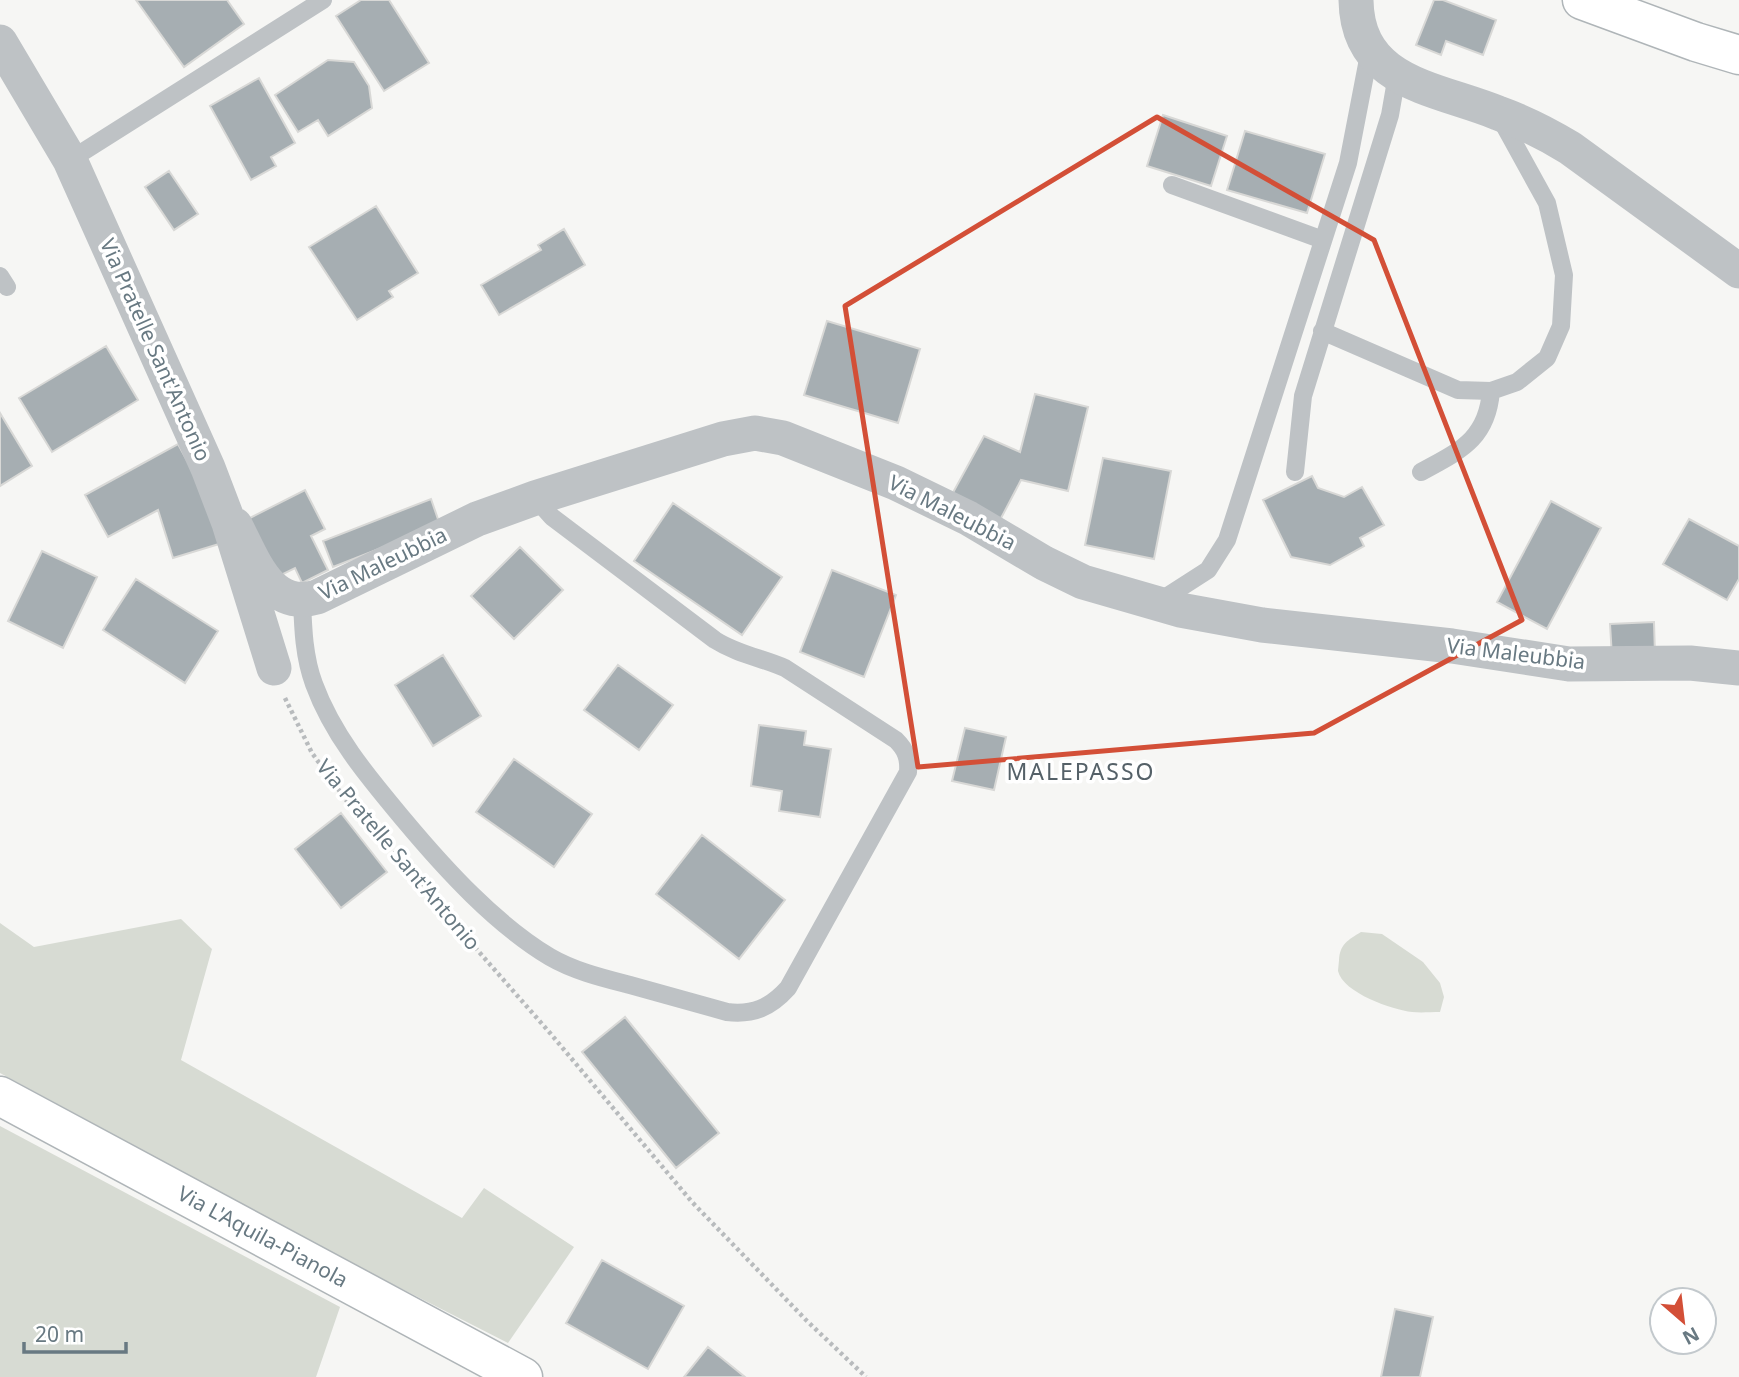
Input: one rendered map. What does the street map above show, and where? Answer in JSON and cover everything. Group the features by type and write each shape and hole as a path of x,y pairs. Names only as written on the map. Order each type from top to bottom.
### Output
{"main road":[{"path":"1582,0 1739,55"},
{"name":"Via L'Aquila-Pianola","path":"0,1096 523,1377"}],"street":[{"path":"1356,0 1356,20 1370,49 1375,58 1397,75 1412,84 1497,112 1546,133 1739,271"},
{"name":"Via Pratelle Sant'Antonio","path":"0,42 70,160 208,468 229,523 274,668"},
{"name":"Via Maleubbia","path":"229,523 235,525 271,586 284,597 302,600 317,597 477,519 723,439 755,433 783,438 896,483 968,518 1044,563 1083,582 1160,605 1262,625 1452,646 1569,664 1690,663 1739,668"}],"lane":[{"path":"70,160 323,0"},
{"path":"1160,605 1167,597 1208,570 1227,540 1348,163 1370,49"},
{"path":"1295,472 1303,396 1390,115 1397,75"},
{"path":"1322,331 1458,390 1492,391 1517,382 1547,358 1561,326 1564,275 1547,203 1497,112"},
{"path":"1172,185 1323,240"},
{"path":"1421,472 1465,448 1480,432 1490,409 1492,391"},
{"path":"302,600 306,659 327,714 370,780 448,873 521,936 551,958 583,972 727,1012 742,1014 758,1011 775,1003 795,976 908,772 909,760 904,748 896,740 785,668 731,650 715,640 551,517 535,498"}],"path":[{"name":"Via Pratelle Sant'Antonio","path":"274,668 300,731 328,777 346,800 550,1033 692,1202 807,1321 866,1377"}],"highlighted area":[{"path":"1157,117 1374,240 1522,620 1314,733 918,767 845,306"}],"shaded area":[{"path":"181,919 212,949 181,1060 462,1218 484,1188 574,1247 508,1343 355,1265 0,1073 0,923 34,947"},
{"path":"1361,932 1382,934 1423,962 1440,983 1444,997 1440,1012 1412,1012 1393,1008 1359,993 1342,979 1338,971 1341,950 1345,943"},
{"path":"0,1126 340,1307 316,1377 0,1377"}],"building":[{"path":"136,0 227,0 244,24 184,67"},
{"path":"361,0 389,0 429,63 384,91 336,16"},
{"path":"1434,0 1443,0 1496,20 1483,55 1446,41 1441,55 1416,45"},
{"path":"328,60 354,62 369,86 372,108 328,136 318,120 298,132 275,95"},
{"path":"259,78 295,143 271,157 276,166 251,180 210,106"},
{"path":"1163,115 1227,136 1211,186 1147,166"},
{"path":"1245,131 1325,154 1307,213 1227,190"},
{"path":"169,171 198,214 174,230 145,187"},
{"path":"376,206 418,273 389,291 393,297 357,320 309,247"},
{"path":"564,229 585,265 499,315 481,285 541,250 538,245"},
{"path":"827,321 920,349 898,423 804,395"},
{"path":"106,346 138,400 52,452 19,398"},
{"path":"1035,394 1088,407 1068,491 1021,480 999,522 950,498 984,436 1020,452"},
{"path":"0,413 32,466 0,486"},
{"path":"178,444 201,486 219,544 173,558 158,510 108,537 85,495"},
{"path":"1103,458 1171,471 1154,559 1085,545"},
{"path":"1312,476 1318,488 1344,497 1362,487 1384,525 1360,538 1364,546 1330,565 1291,557 1263,500"},
{"path":"305,490 325,529 311,536 328,570 302,583 295,568 275,578 246,520"},
{"path":"431,499 440,525 333,567 323,541"},
{"path":"1551,501 1601,528 1547,629 1497,602"},
{"path":"673,503 782,577 742,635 634,561"},
{"path":"1689,519 1739,546 1739,579 1727,600 1663,564"},
{"path":"520,547 563,590 514,639 471,596"},
{"path":"42,551 97,577 63,648 8,621"},
{"path":"832,570 896,595 864,677 800,652"},
{"path":"136,579 218,631 185,683 103,630"},
{"path":"1654,622 1655,655 1612,657 1610,624"},
{"path":"443,655 481,716 433,746 395,685"},
{"path":"618,665 673,705 639,750 584,710"},
{"path":"759,725 806,731 804,745 831,749 820,817 779,811 782,791 751,786"},
{"path":"965,728 1006,737 994,790 952,781"},
{"path":"514,759 592,814 554,867 476,812"},
{"path":"341,813 387,872 341,908 295,849"},
{"path":"702,835 785,900 739,959 656,894"},
{"path":"625,1017 719,1133 676,1168 582,1052"},
{"path":"602,1260 684,1306 648,1369 566,1323"},
{"path":"1395,1309 1433,1317 1420,1377 1381,1377"},
{"path":"708,1347 745,1377 684,1377"}],"district":[{"name":"MALEPASSO","path":"1081,772"}]}
